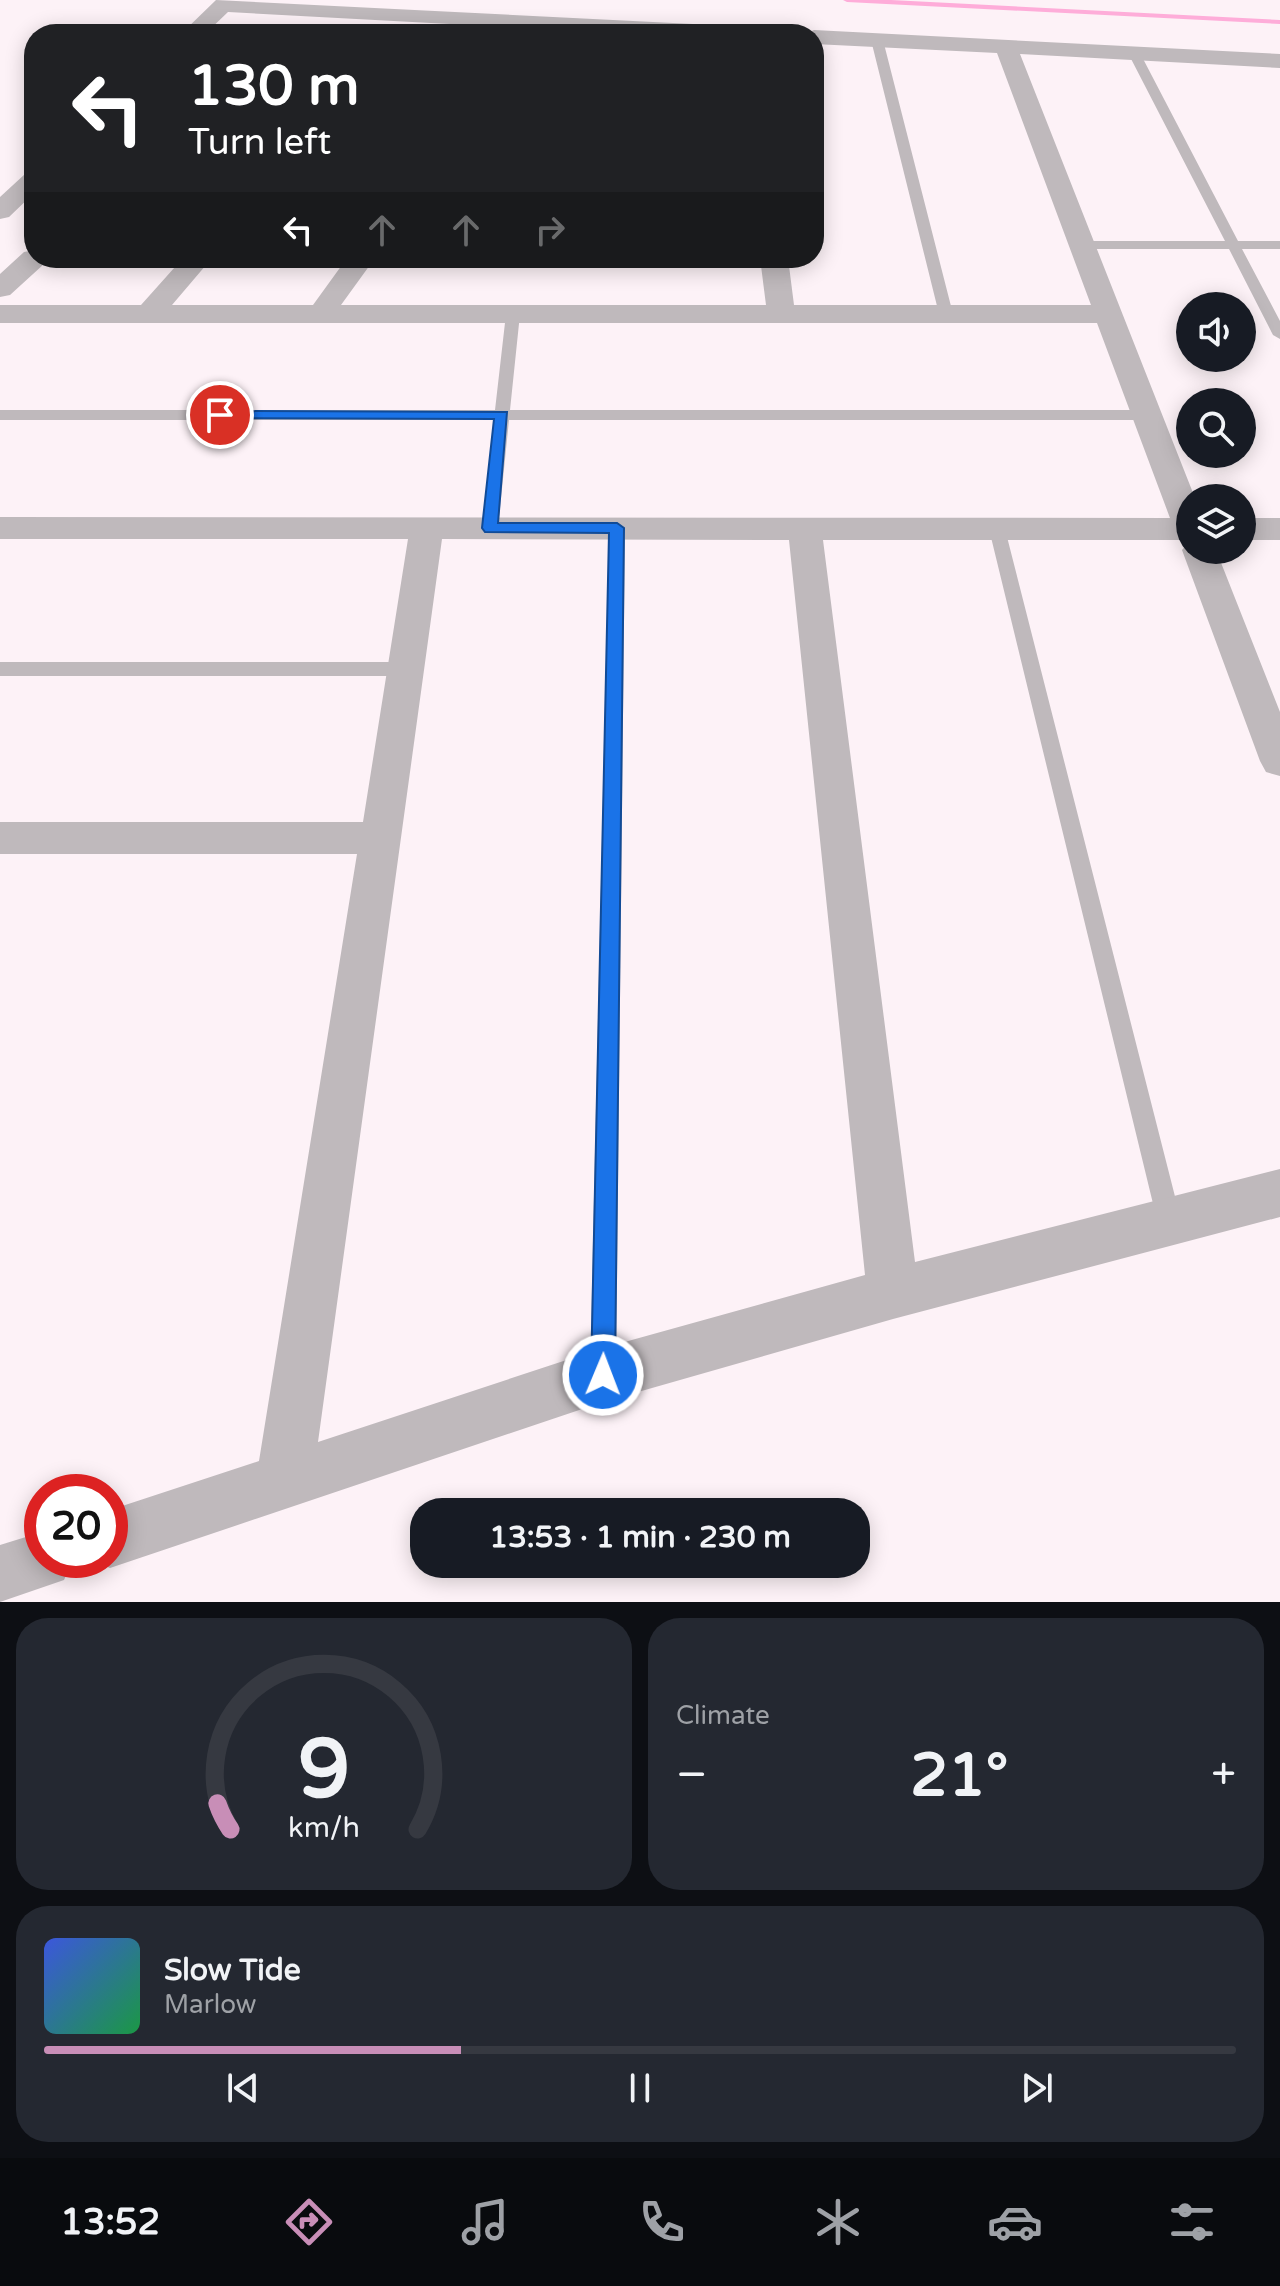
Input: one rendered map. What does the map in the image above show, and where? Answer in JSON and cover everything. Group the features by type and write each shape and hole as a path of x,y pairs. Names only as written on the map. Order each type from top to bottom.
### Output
{"street":[{"path":"203,24 226,2 583,24"},
{"path":"283,24 301,7"},
{"path":"407,24 416,14"},
{"path":"824,37 1134,53 1277,65"},
{"path":"1006,47 1176,491"},
{"path":"0,211 24,188"},
{"path":"0,289 24,267"},
{"path":"149,314 189,268"},
{"path":"321,314 354,268"},
{"path":"775,268 781,314"},
{"path":"0,314 1108,314"},
{"path":"0,528 1176,528"},
{"path":"284,1482 427,528"},
{"path":"805,529 893,1293"},
{"path":"1256,529 1280,529"},
{"path":"1204,564 1280,761"},
{"path":"0,838 381,838"},
{"path":"128,1533 603,1375 893,1293 1280,1193"},
{"path":"0,1574 24,1566"}],"lane":[{"path":"877,40 946,314"},
{"path":"1134,53 1280,335"},
{"path":"1082,245 1280,245"},
{"path":"490,528 513,314"},
{"path":"0,415 1147,415"},
{"path":"603,1375 617,528"},
{"path":"997,529 1169,1220"},
{"path":"0,669 406,669"}],"waterway":[{"path":"847,0 1280,22"}],"route":[{"path":"220,415 502,415 490,528 617,528 603,1375"}]}
